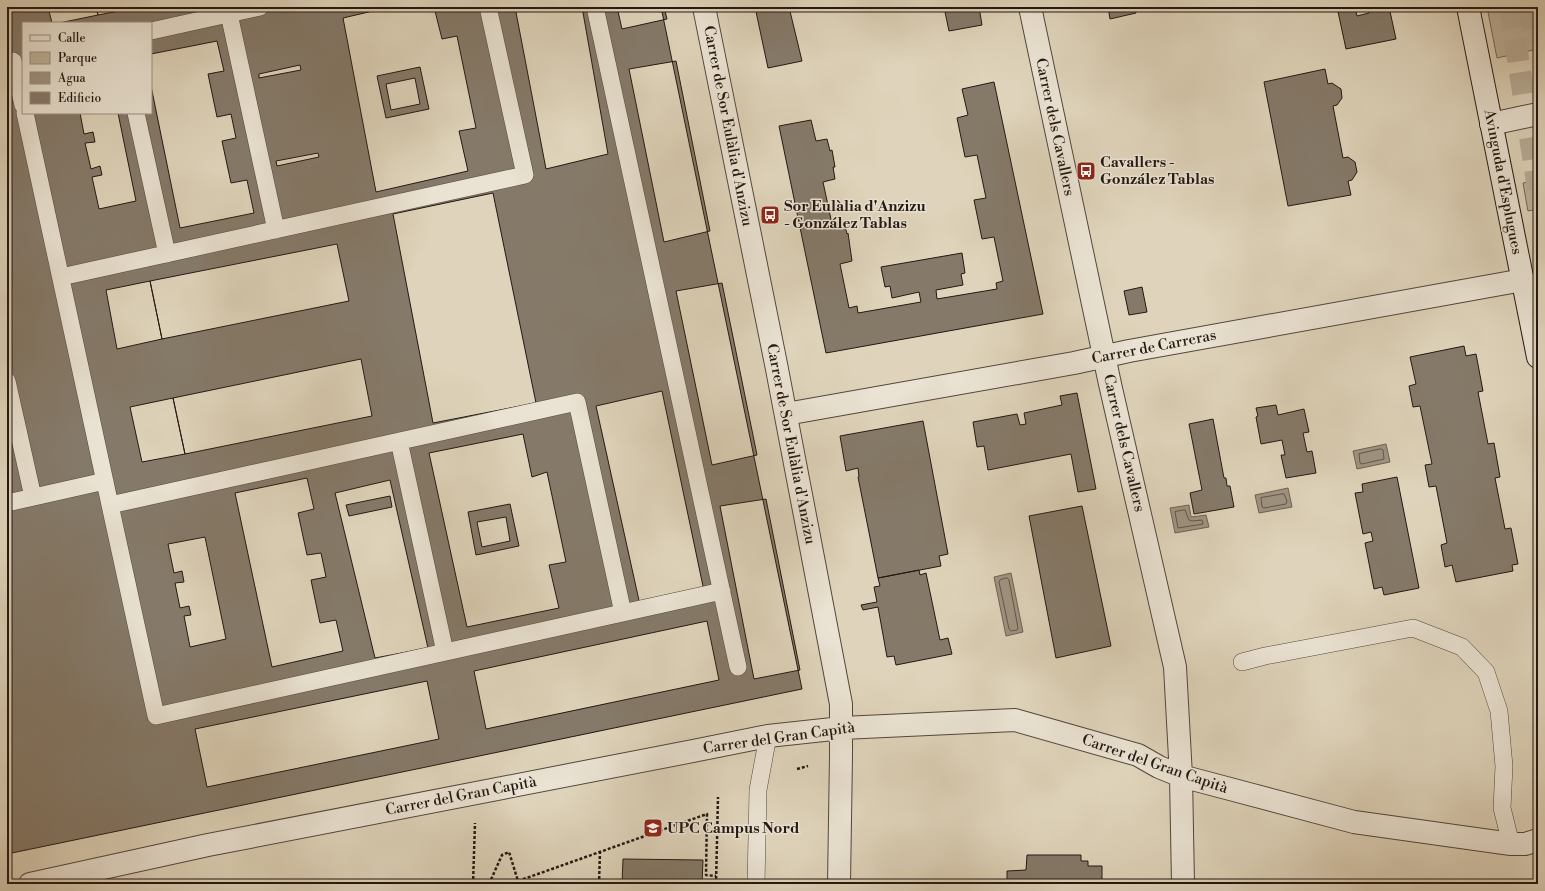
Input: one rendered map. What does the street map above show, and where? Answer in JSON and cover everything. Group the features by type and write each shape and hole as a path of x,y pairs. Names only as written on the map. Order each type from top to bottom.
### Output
{"street":[{"name":"Carrer de Sor Eulàlia d'Anzizu","path":"704,7 786,414 841,704 842,728 839,884"},
{"name":"Carrer dels Cavallers","path":"1030,7 1110,384 1175,667 1181,776 1182,884"},
{"name":"Avinguda d'Esplugues","path":"1468,7 1538,357"},
{"path":"1491,124 1538,114"},
{"name":"Carrer de Carreras","path":"786,414 1104,356 1129,350 1523,280"},
{"name":"Carrer del Gran Capità","path":"30,884 208,845 768,736 842,728 1015,720 1138,755 1158,767 1181,776 1354,822 1528,846"}],"lane":[{"path":"152,31 260,7"},
{"path":"61,277 525,175 488,7"},
{"path":"595,7 738,667"},
{"path":"229,14 276,230"},
{"path":"14,61 22,100"},
{"path":"25,114 156,716 722,591"},
{"path":"136,114 167,254"},
{"path":"7,381 32,498"},
{"path":"110,505 577,402 623,613"},
{"path":"400,441 445,652"},
{"path":"7,503 105,481"},
{"path":"1242,662 1265,656 1414,628 1462,647 1486,672 1499,711 1504,766 1502,808 1528,846"},
{"path":"756,884 758,790 768,736"}],"path":[{"path":"797,770 808,766"},
{"path":"716,884 718,797"},
{"path":"489,884 502,854 509,852 518,881 707,814 706,875 716,876"},
{"path":"473,884 475,823"},
{"path":"599,884 600,851"}],"green space":[{"path":"1487,7 1538,7 1538,49 1497,58"},
{"path":"1538,180 1538,209 1528,211 1523,183"}],"water":[{"path":"1386,444 1390,462 1357,469 1353,451"},
{"path":"1288,488 1292,507 1259,513 1255,495"},
{"path":"1189,505 1191,517 1206,515 1209,527 1175,533 1170,508"},
{"path":"1011,573 1023,632 1006,636 994,577"}],"building":[{"path":"7,7 661,7 802,689 7,854","holes":["300,65 301,70 259,78 259,74","420,67 429,109 386,118 377,76","318,153 319,157 277,166 276,161","390,496 392,507 349,516 346,505","510,504 519,546 476,555 468,512"]},
{"path":"48,7 96,7 98,15 64,22 52,22"},
{"path":"96,7 140,7 98,15"},
{"path":"390,7 434,7 442,39 457,36 476,128 459,131 468,171 376,192 343,18"},
{"path":"515,7 582,7 608,154 546,169"},
{"path":"617,7 664,7 667,19 622,29"},
{"path":"755,7 789,7 802,61 768,68"},
{"path":"944,7 979,7 982,25 949,31"},
{"path":"1108,7 1135,7 1136,13 1110,19"},
{"path":"1337,7 1355,7 1357,16 1369,13 1368,7 1389,7 1396,39 1346,49"},
{"path":"217,41 224,71 208,74 217,117 231,114 236,138 222,141 231,183 247,180 254,213 180,228 152,91 152,54"},
{"path":"676,61 710,231 664,242 629,69"},
{"path":"1325,69 1328,84 1332,83 1341,89 1342,98 1337,105 1333,106 1343,158 1348,157 1355,162 1357,172 1352,180 1348,181 1351,195 1288,206 1264,82"},
{"path":"415,78 420,104 391,110 386,84"},
{"path":"994,82 1043,314 826,353 779,126 811,120 816,141 827,139 830,151 832,150 835,167 833,167 835,179 823,182 832,224 844,222 847,234 848,233 852,261 840,264 849,308 857,306 858,313 921,302 919,292 892,298 890,286 885,287 881,267 962,253 965,273 961,274 963,285 936,290 937,299 997,289 996,283 1003,281 994,237 982,239 974,200 986,198 977,155 965,157 957,118 968,115 962,89"},
{"path":"80,114 118,114 136,201 99,209 92,177 102,175 100,166 91,169 85,143 95,142 93,132 84,134"},
{"path":"493,193 536,403 433,423 393,214"},
{"path":"337,244 349,301 162,339 150,281"},
{"path":"150,281 162,339 117,349 106,290"},
{"path":"722,283 757,455 712,465 676,291"},
{"path":"1142,287 1147,312 1129,315 1124,291"},
{"path":"1464,346 1466,356 1476,354 1483,391 1478,392 1488,444 1494,443 1500,477 1495,478 1505,529 1511,528 1518,564 1512,565 1513,571 1456,582 1452,565 1445,567 1441,545 1447,543 1436,486 1429,487 1425,465 1432,464 1420,406 1413,407 1409,386 1416,384 1410,357"},
{"path":"361,359 372,416 185,454 173,398"},
{"path":"662,391 704,591 640,605 596,406"},
{"path":"1077,393 1096,489 1078,492 1071,454 988,470 984,446 977,447 973,422 1017,414 1020,425 1026,424 1024,413 1062,405 1060,396"},
{"path":"173,398 185,454 142,462 130,407"},
{"path":"1276,405 1278,415 1304,409 1309,432 1303,433 1307,452 1312,451 1316,473 1286,478 1281,455 1285,455 1282,440 1261,444 1256,417 1258,416 1256,408"},
{"path":"1213,419 1224,478 1226,478 1227,486 1230,486 1234,507 1194,514 1190,493 1202,490 1189,424"},
{"path":"923,421 948,554 939,556 941,566 878,578 858,477 858,468 846,471 840,436"},
{"path":"523,434 532,477 547,472 566,562 549,565 559,608 467,627 429,453"},
{"path":"1397,477 1419,588 1384,595 1382,587 1374,589 1365,543 1373,541 1371,532 1363,534 1355,493 1363,492 1362,484"},
{"path":"307,478 314,509 298,513 307,555 321,553 326,577 311,580 320,623 336,620 343,651 272,667 235,493"},
{"path":"390,480 428,648 375,658 335,493"},
{"path":"766,499 800,670 754,679 720,506"},
{"path":"1082,506 1111,646 1056,658 1029,516"},
{"path":"506,517 510,541 482,547 477,522"},
{"path":"205,537 226,639 190,647 184,616 191,615 189,606 180,608 175,583 184,582 182,571 174,573 168,544"},
{"path":"919,570 920,575 926,573 940,640 948,638 952,654 896,665 894,656 887,657 878,607 863,610 861,605 877,602 874,587 880,586 878,578"},
{"path":"707,621 719,680 486,729 474,671"},
{"path":"427,681 439,739 207,787 195,729"},
{"path":"1027,855 1081,855 1081,861 1088,861 1088,866 1102,866 1102,882 1090,884 1007,884 1007,871 1026,870"},
{"path":"623,859 703,860 702,884 622,884"},
{"path":"574,881 574,884 559,884"}],"tunnel":[{"path":"1510,7 1538,189"},
{"path":"1527,7 1538,40"}],"place":[{"name":"Cavallers - González Tablas","path":"1086,171"},
{"name":"Sor Eulàlia d'Anzizu - González Tablas","path":"770,215"},
{"name":"UPC Campus Nord","path":"653,828"}]}
